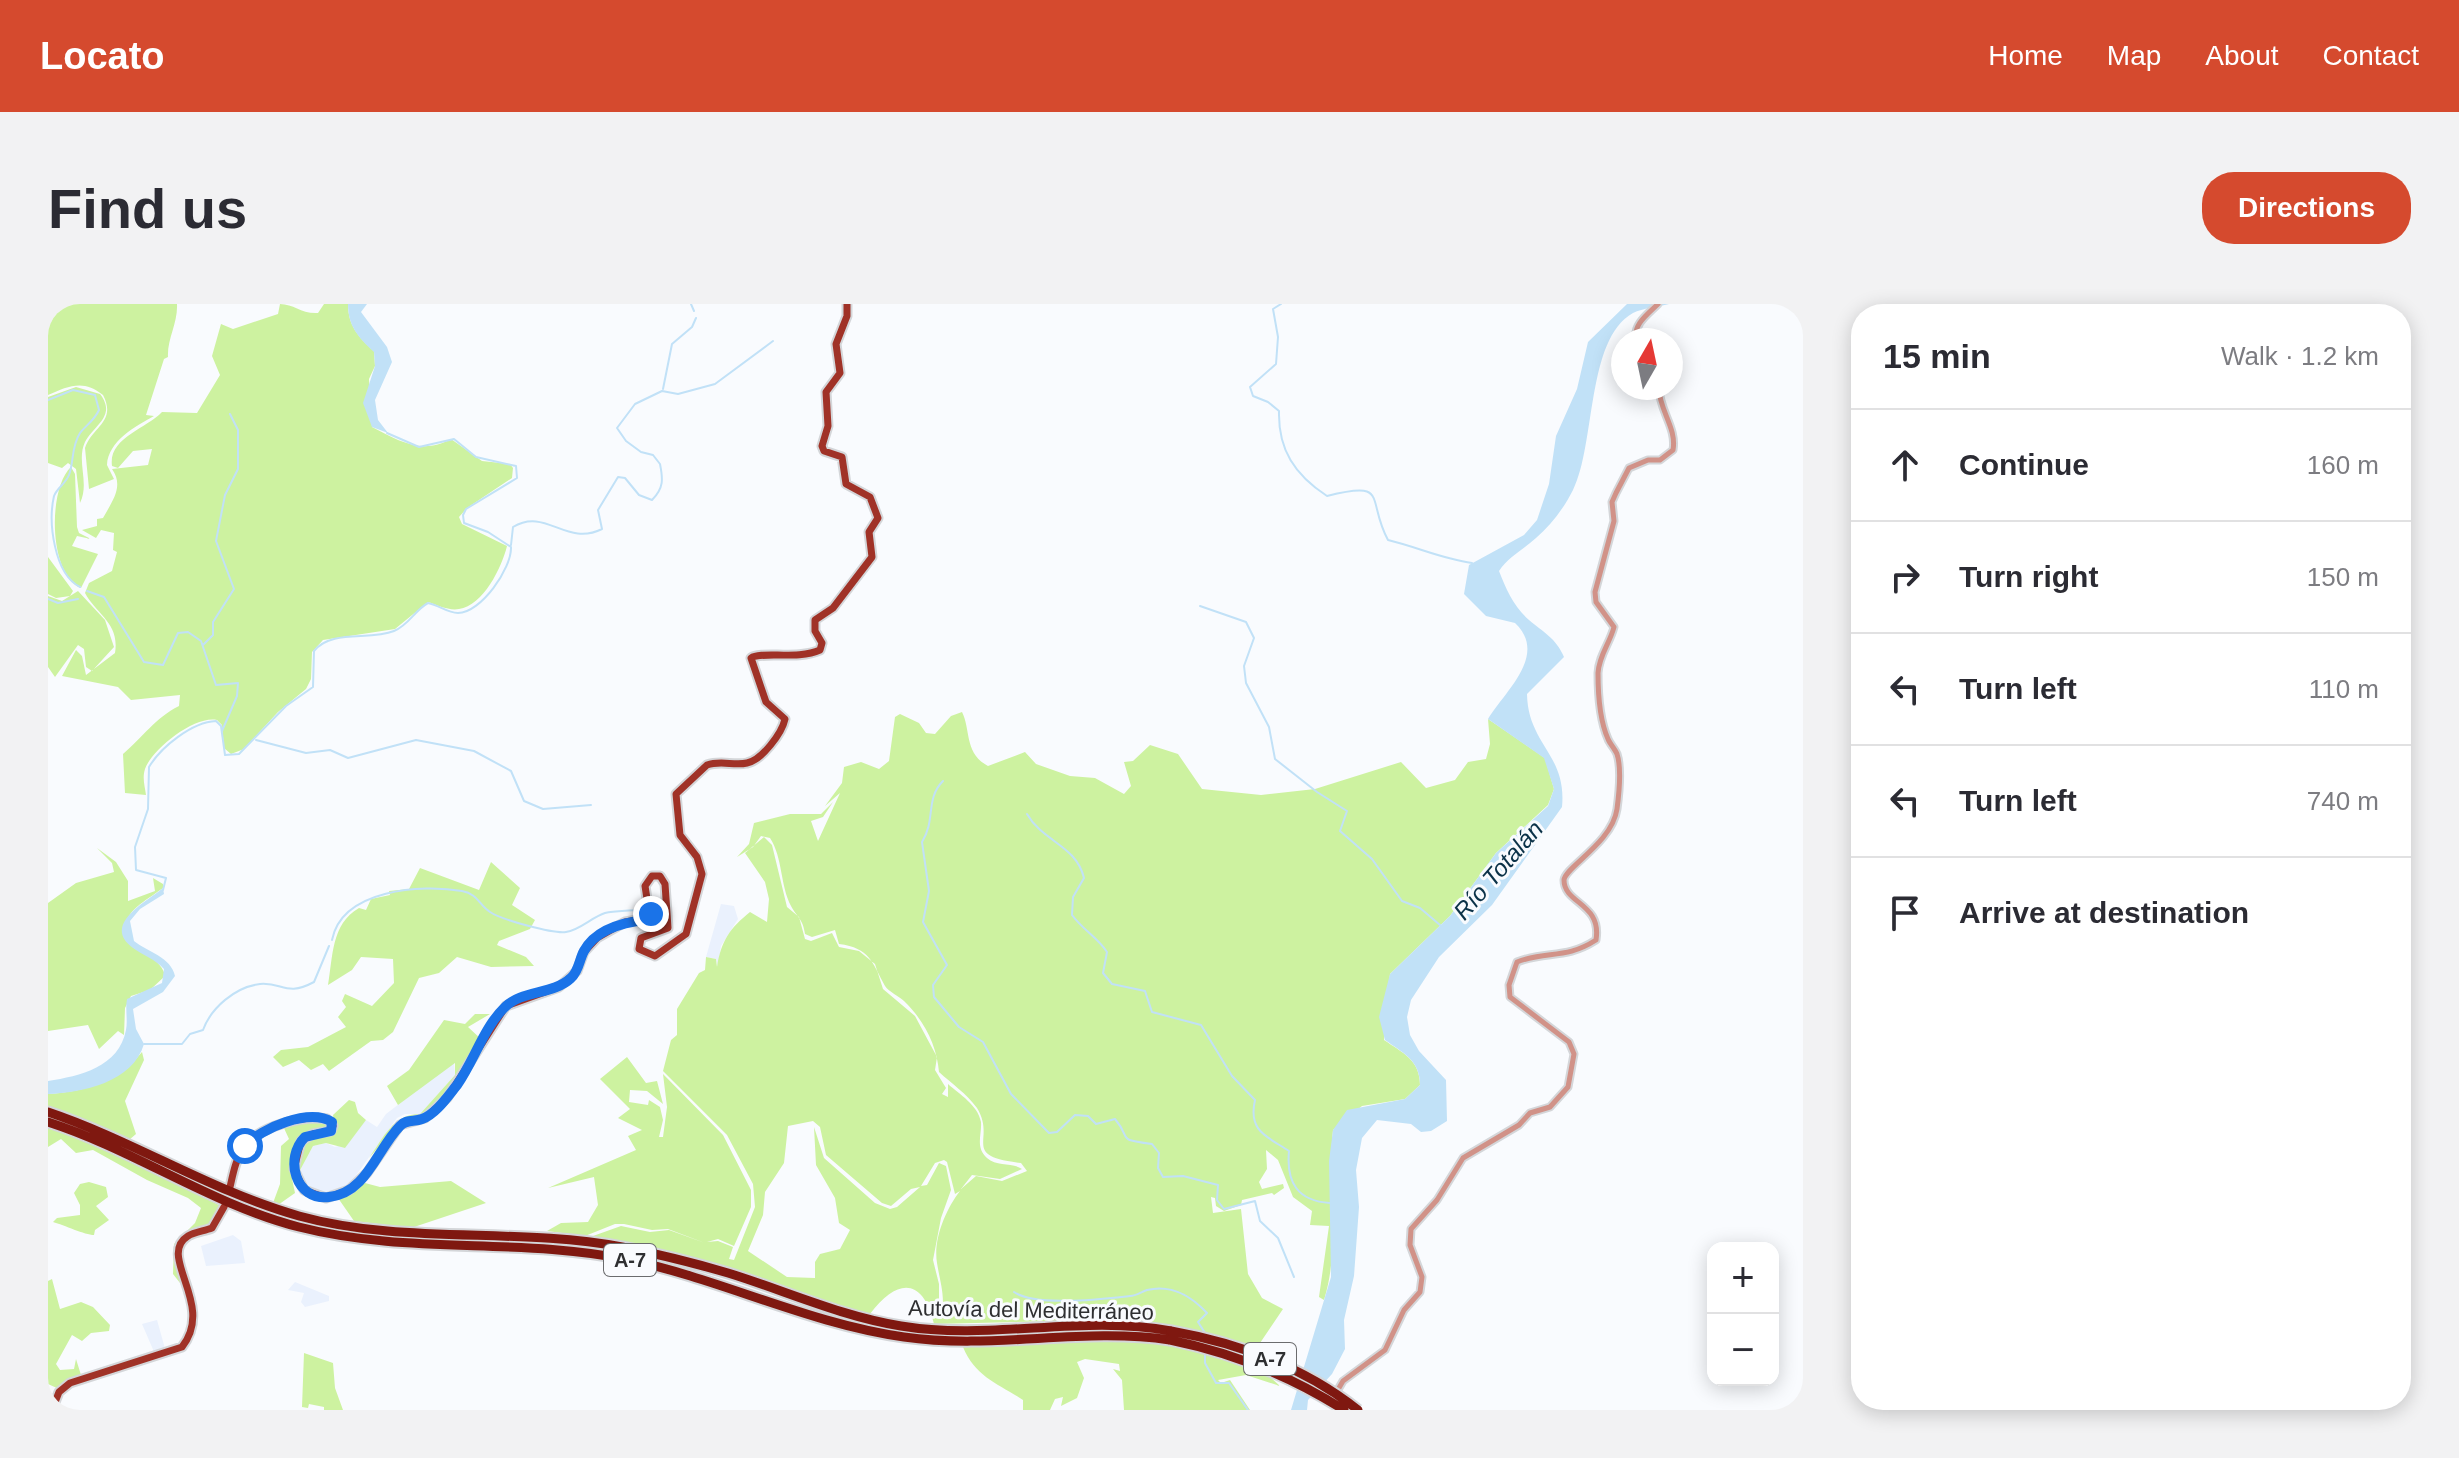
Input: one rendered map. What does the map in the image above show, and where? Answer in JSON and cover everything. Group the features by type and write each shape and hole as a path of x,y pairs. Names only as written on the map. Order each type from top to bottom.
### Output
{"highway":[{"name":"Autovía del Mediterráneo","path":"48,1112 246,1198 300,1216 359,1228 555,1238 621,1247 730,1274 848,1315 903,1326 982,1331 1110,1325 1171,1336 1276,1372 1344,1410"},
{"name":"Autovía del Mediterráneo","path":"48,1122 101,1137"},
{"name":"Autovía del Mediterráneo","path":"1171,1336 1206,1337 1282,1364 1358,1410"}],"main road":[{"path":"230,1187 248,1142 290,1120 316,1117 327,1119 333,1126 331,1131 313,1134 301,1141 294,1169 296,1179 304,1190 319,1197 349,1190 367,1173 400,1125 425,1118 447,1098 506,1006 559,987 577,971 584,952 597,938 625,922 650,918 645,886 652,876 660,876 665,884 668,928 641,938 639,949 655,956 686,934 702,874 697,857 680,835 674,802 676,794 707,765 749,762 783,728 785,719 766,702 751,658 759,654 790,657 820,650 822,643 815,631 815,620 833,608 872,557 869,532 878,518 873,501 846,484 842,475 842,457 824,451 822,446 828,426 825,396 840,373 836,344 847,316 847,304"},
{"path":"52,1410 59,1392 70,1383 182,1347 191,1335 193,1305 179,1271 180,1247 189,1235 212,1228 224,1207"}],"street":[{"path":"1638,328 1656,306"},
{"path":"1330,1410 1343,1381 1385,1350 1404,1310 1420,1292 1419,1264 1410,1245 1411,1229 1418,1218 1437,1200 1463,1158 1519,1125 1530,1113 1550,1107 1568,1087 1574,1054 1569,1042 1510,997 1509,985 1517,962 1531,956 1565,955 1596,940 1598,927 1594,914 1567,890 1564,879 1568,869 1584,860 1611,830 1617,808 1618,762 1604,725 1598,674 1614,627 1596,602 1595,592 1614,521 1612,502 1623,478 1629,468 1648,460 1660,460 1673,450 1673,432 1659,400"}],"shaded area":[{"path":"721,904 734,906 738,919 721,946 718,967 716,959 706,957"},
{"path":"454,1062 455,1075 420,1114 405,1114 397,1118 347,1188 320,1193 303,1182 300,1168 313,1146 326,1143 335,1147 342,1145 366,1120 377,1127 386,1114"},
{"path":"233,1235 241,1241 245,1263 206,1266 201,1246"},
{"path":"295,1282 329,1296 329,1301 305,1307 301,1302 304,1293 288,1290"},
{"path":"157,1320 166,1352 155,1354 142,1324"}],"green space":[{"path":"48,304 177,304 168,357 164,359 146,415 154,416 124,435 112,449 107,465 114,479 89,489 85,448 105,418 107,404 103,395 83,386 69,387 48,395"},
{"path":"280,304 318,313 324,304 348,304 355,330 374,351 375,366 369,379 372,427 420,446 440,444 451,439 482,461 510,464 513,468 512,478 467,508 459,517 462,524 507,546 496,574 476,601 459,609 428,602 395,629 323,640 312,652 311,679 306,689 278,712 244,749 231,754 224,748 222,725 217,720 197,723 175,735 149,761 144,776 146,795 125,793 123,754 156,722 179,706 180,695 131,700 118,687 62,676 76,650 82,656 86,675 115,653 116,643 111,626 85,593 89,583 112,571 117,552 113,550 114,533 101,530 96,538 82,530 97,526 97,519 103,518 113,499 117,481 112,469 148,465 152,449 133,451 118,468 112,466 112,456 122,441 162,412 197,413 220,375 212,356 221,324 233,329 278,314"},
{"path":"76,387 100,394 106,408 83,449 84,488 80,503 76,469 68,463 62,468 48,463 48,397"},
{"path":"71,467 75,474 77,527 79,533 91,539 77,536 72,546 98,554 81,588 70,580 62,566 55,530 58,493"},
{"path":"48,557 73,591 70,596 56,598 48,594"},
{"path":"78,591 105,620 114,647 92,671 86,667 84,649 78,645 55,677 48,667 48,596 62,601"},
{"path":"962,712 975,755 988,766 1025,752 1036,764 1070,776 1095,778 1124,794 1131,786 1124,762 1133,761 1150,745 1178,754 1202,789 1261,795 1315,789 1401,762 1426,788 1455,780 1468,762 1486,759 1490,744 1488,719 1545,758 1554,789 1548,805 1496,853 1450,916 1390,974 1384,1040 1414,1063 1420,1085 1405,1099 1362,1106 1333,1130 1332,1259 1324,1300 1319,1297 1329,1226 1310,1225 1312,1211 1293,1197 1278,1160 1266,1150 1267,1169 1259,1182 1262,1189 1283,1184 1284,1188 1274,1195 1242,1200 1241,1205 1224,1211 1216,1206 1215,1198 1211,1197 1213,1213 1241,1209 1248,1274 1262,1298 1283,1309 1258,1346 1270,1352 1270,1377 1280,1386 1246,1375 1218,1380 1221,1383 1230,1380 1250,1410 1124,1410 1122,1380 1113,1369 1120,1371 1119,1364 1085,1359 1077,1362 1084,1378 1077,1398 1061,1406 1063,1397 1055,1399 1050,1410 1023,1410 1023,1400 981,1373 963,1347 1106,1341 1169,1344 1172,1327 1100,1320 934,1324 923,1298 908,1288 890,1294 870,1314 818,1301 701,1261 593,1236 621,1226 650,1232 669,1230 705,1243 668,1229 652,1230 615,1224 585,1236 547,1231 561,1223 588,1222 598,1205 594,1177 548,1188 636,1150 628,1136 642,1130 618,1118 630,1109 600,1079 627,1057 646,1083 657,1081 663,1104 647,1091 630,1090 629,1102 648,1105 649,1100 660,1107 663,1120 659,1137 663,1137 667,1107 663,1074 723,1135 751,1190 751,1207 734,1246 718,1239 707,1242 718,1241 733,1247 729,1259 734,1260 755,1207 753,1184 727,1135 663,1071 671,1040 677,1035 677,1009 699,973 705,970 706,957 716,959 717,967 728,936 750,912 767,922 769,899 765,882 745,853 750,849 737,857 749,844 754,823 790,814 821,814 833,802 823,817 811,821 818,841 840,793 825,806 842,783 844,767 861,762 879,769 889,761 895,717 900,714 919,723 926,733 935,734 951,716","holes":["761,836 770,838 774,846 787,898 798,916 787,907 772,845 764,837 754,845","800,918 805,934 812,937 835,930 839,944 857,949 871,961 859,951 839,947 832,933 811,941 805,939","877,971 887,988 918,1016 936,1055 915,1016 883,989","937,1058 939,1072 977,1108 984,1129 985,1151 1002,1160 1021,1163 1027,1171 1002,1181 976,1176 961,1189 972,1175 1000,1179 1022,1169 995,1163 983,1154 979,1116 968,1100 948,1084 948,1097 942,1094 946,1088 935,1070","813,1121 820,1127 826,1155 882,1203 891,1206 911,1189 920,1187 897,1207 890,1209 875,1203 824,1158 814,1127 816,1165 835,1198 839,1223 850,1230 840,1249 820,1254 815,1262 815,1278 787,1277 748,1251 763,1215 765,1192 784,1163 788,1126","947,1162 955,1194 960,1191 946,1215 937,1244 943,1294 942,1314 939,1313 939,1284 933,1260 941,1218 951,1190 946,1166 939,1163 927,1185 921,1186 935,1163"]},
{"path":"97,848 116,862 128,881 128,901 155,891 153,878 163,884 163,888 143,902 127,919 123,934 154,959 165,976 150,990 131,996 125,1008 124,1035 118,1031 99,1049 88,1025 48,1031 48,903 76,883 114,872 112,863"},
{"path":"491,862 520,888 512,905 535,920 530,929 499,941 497,945 526,957 534,966 491,967 457,957 439,973 419,978 393,1032 383,1040 371,1041 329,1071 323,1064 311,1070 299,1060 283,1067 273,1057 281,1050 308,1047 346,1027 338,1017 346,1007 342,1001 345,994 372,1006 394,983 393,959 361,957 352,970 328,985 338,932 350,915 359,908 366,910 371,899 390,895 389,891 409,889 420,868 479,890"},
{"path":"475,1014 490,1014 468,1027 482,1040 450,1090 430,1109 417,1116 402,1120 369,1158 396,1122 411,1115 420,1114 455,1075 455,1063 398,1105 387,1086 409,1070 444,1020 465,1024"},
{"path":"142,1052 144,1060 125,1101 136,1134 129,1140 105,1130 98,1145 227,1209 220,1210 214,1222 177,1248 180,1283 173,1274 174,1244 195,1223 201,1208 188,1198 147,1180 93,1150 76,1153 61,1139 48,1147 48,1094 75,1091 100,1083 122,1071"},
{"path":"349,1100 355,1102 358,1113 366,1120 345,1148 326,1143 313,1146 299,1172 305,1143 335,1130 333,1115"},
{"path":"328,1121 330,1127 297,1143 291,1174 295,1193 278,1205 273,1203 280,1184 281,1146 289,1139 283,1126 291,1122"},
{"path":"451,1181 486,1203 411,1228 354,1221 338,1198 365,1183 380,1187"},
{"path":"89,1182 106,1187 108,1197 96,1206 109,1220 95,1230 94,1235 53,1222 57,1218 80,1215 80,1205 74,1193 80,1184"},
{"path":"52,1279 60,1309 81,1302 93,1307 110,1325 109,1331 91,1333 82,1341 72,1335 56,1364 60,1370 74,1369 76,1359 81,1375 59,1389 48,1384 48,1281"},
{"path":"304,1353 333,1363 335,1388 343,1410 324,1410 324,1407 309,1404 308,1408 302,1407"}],"water":[{"path":"348,304 367,304 361,312 387,347 392,362 375,400 378,420 388,433 372,427 363,403 375,366 374,352 355,331"},
{"name":"Río Totalán","path":"1627,304 1669,304 1633,313 1617,328 1611,328 1611,338 1599,368 1585,447 1573,490 1547,528 1499,571 1519,609 1553,640 1564,657 1527,694 1534,726 1559,774 1562,807 1492,905 1439,957 1411,1000 1407,1017 1410,1035 1419,1051 1446,1080 1447,1121 1431,1131 1421,1132 1411,1124 1377,1120 1362,1138 1356,1170 1359,1207 1354,1276 1344,1320 1345,1349 1332,1374 1308,1400 1307,1410 1291,1410 1331,1277 1329,1161 1333,1130 1347,1110 1405,1099 1420,1085 1414,1063 1385,1040 1379,1017 1390,974 1450,916 1496,853 1548,806 1554,789 1544,758 1488,719 1513,685 1526,660 1524,635 1515,623 1486,616 1464,594 1469,565 1524,535 1537,520 1549,484 1556,436 1577,389 1588,342"},
{"path":"163,888 164,894 140,909 130,921 134,941 164,959 175,976 163,992 133,1009 136,1029 144,1044 138,1057 129,1068 105,1083 48,1094 48,1081 85,1072 107,1061 122,1043 126,1030 127,999 162,983 164,969 133,948 124,939 122,931 130,915"}],"waterway":[{"path":"691,304 694,311"},
{"path":"1281,304 1273,309 1278,337 1276,364 1250,387 1253,396 1279,411 1285,449 1297,470 1327,496 1360,490 1368,492 1373,497 1388,540 1472,563"},
{"path":"663,389 672,344 692,327 696,318"},
{"path":"511,545 513,527 525,522 536,521 578,533 602,529 598,510 618,477 625,478 639,495 652,500 662,483 660,464 653,455 641,452 626,441 617,428 635,404 662,391 678,394 715,384 773,341"},
{"path":"48,400 73,390 95,395 99,410 77,438 69,475 55,493 52,507 53,533 59,559 64,571 80,587"},
{"path":"203,645 213,635 213,622 234,589 216,541 225,495 238,469 238,430 230,414"},
{"path":"163,890 166,878 136,870 135,847 148,809 149,767 169,744 197,726 216,721 221,726 225,755 239,754 286,706 313,687 314,651 322,644 341,638 394,631 428,603 454,613 467,611 485,598 501,577 511,547 488,532 464,523 463,515 466,509 517,478 516,466 476,457 454,439 419,447 387,433"},
{"path":"87,591 104,597 144,662 163,665 178,633 188,632 201,641 216,685 238,683 237,696 222,731"},
{"path":"48,599 58,603 78,599"},
{"path":"1200,606 1246,622 1254,638 1244,666 1246,683 1269,727 1275,759 1347,811 1340,831 1372,859 1402,901 1420,908 1440,925"},
{"path":"256,740 306,753 330,750 348,758 416,740 474,751 511,771 524,801 543,809 591,805"},
{"path":"943,781 934,795 929,826 922,842 929,891 923,922 947,965 933,985 934,997 959,1027 983,1042 1011,1094 1049,1133 1057,1132 1075,1115 1088,1116 1096,1124 1115,1119 1126,1138 1152,1144 1159,1153 1158,1168 1163,1177 1183,1176 1218,1185 1217,1200 1224,1209 1255,1201 1260,1221 1278,1238 1294,1277"},
{"path":"1027,814 1080,867 1084,878 1073,897 1072,915 1107,952 1103,973 1112,984 1145,991 1152,1012 1201,1025 1232,1076 1255,1100 1254,1119 1261,1132 1289,1151 1290,1172 1296,1188 1310,1199 1330,1203"},
{"path":"332,940 339,923 351,910 367,900 406,890 462,891 472,895 496,915 528,926 560,932 576,929 605,913 636,910"},
{"path":"144,1044 182,1044 190,1034 203,1030 225,1000 242,989 260,984 297,988 314,982 329,946"},
{"path":"1014,1292 1024,1297 1069,1301 1132,1296 1156,1289 1173,1290 1194,1301 1207,1313 1198,1322 1207,1336"},
{"path":"1205,1354 1205,1363 1216,1383 1229,1383 1248,1410"}],"route":[{"path":"245,1146 290,1120 327,1119 332,1122 331,1131 305,1137 297,1147 296,1179 304,1190 314,1196 333,1197 349,1190 367,1173 400,1125 425,1118 447,1098 506,1006 512,1001 559,987 577,971 584,952 597,938 625,922 647,920 651,914"}]}
